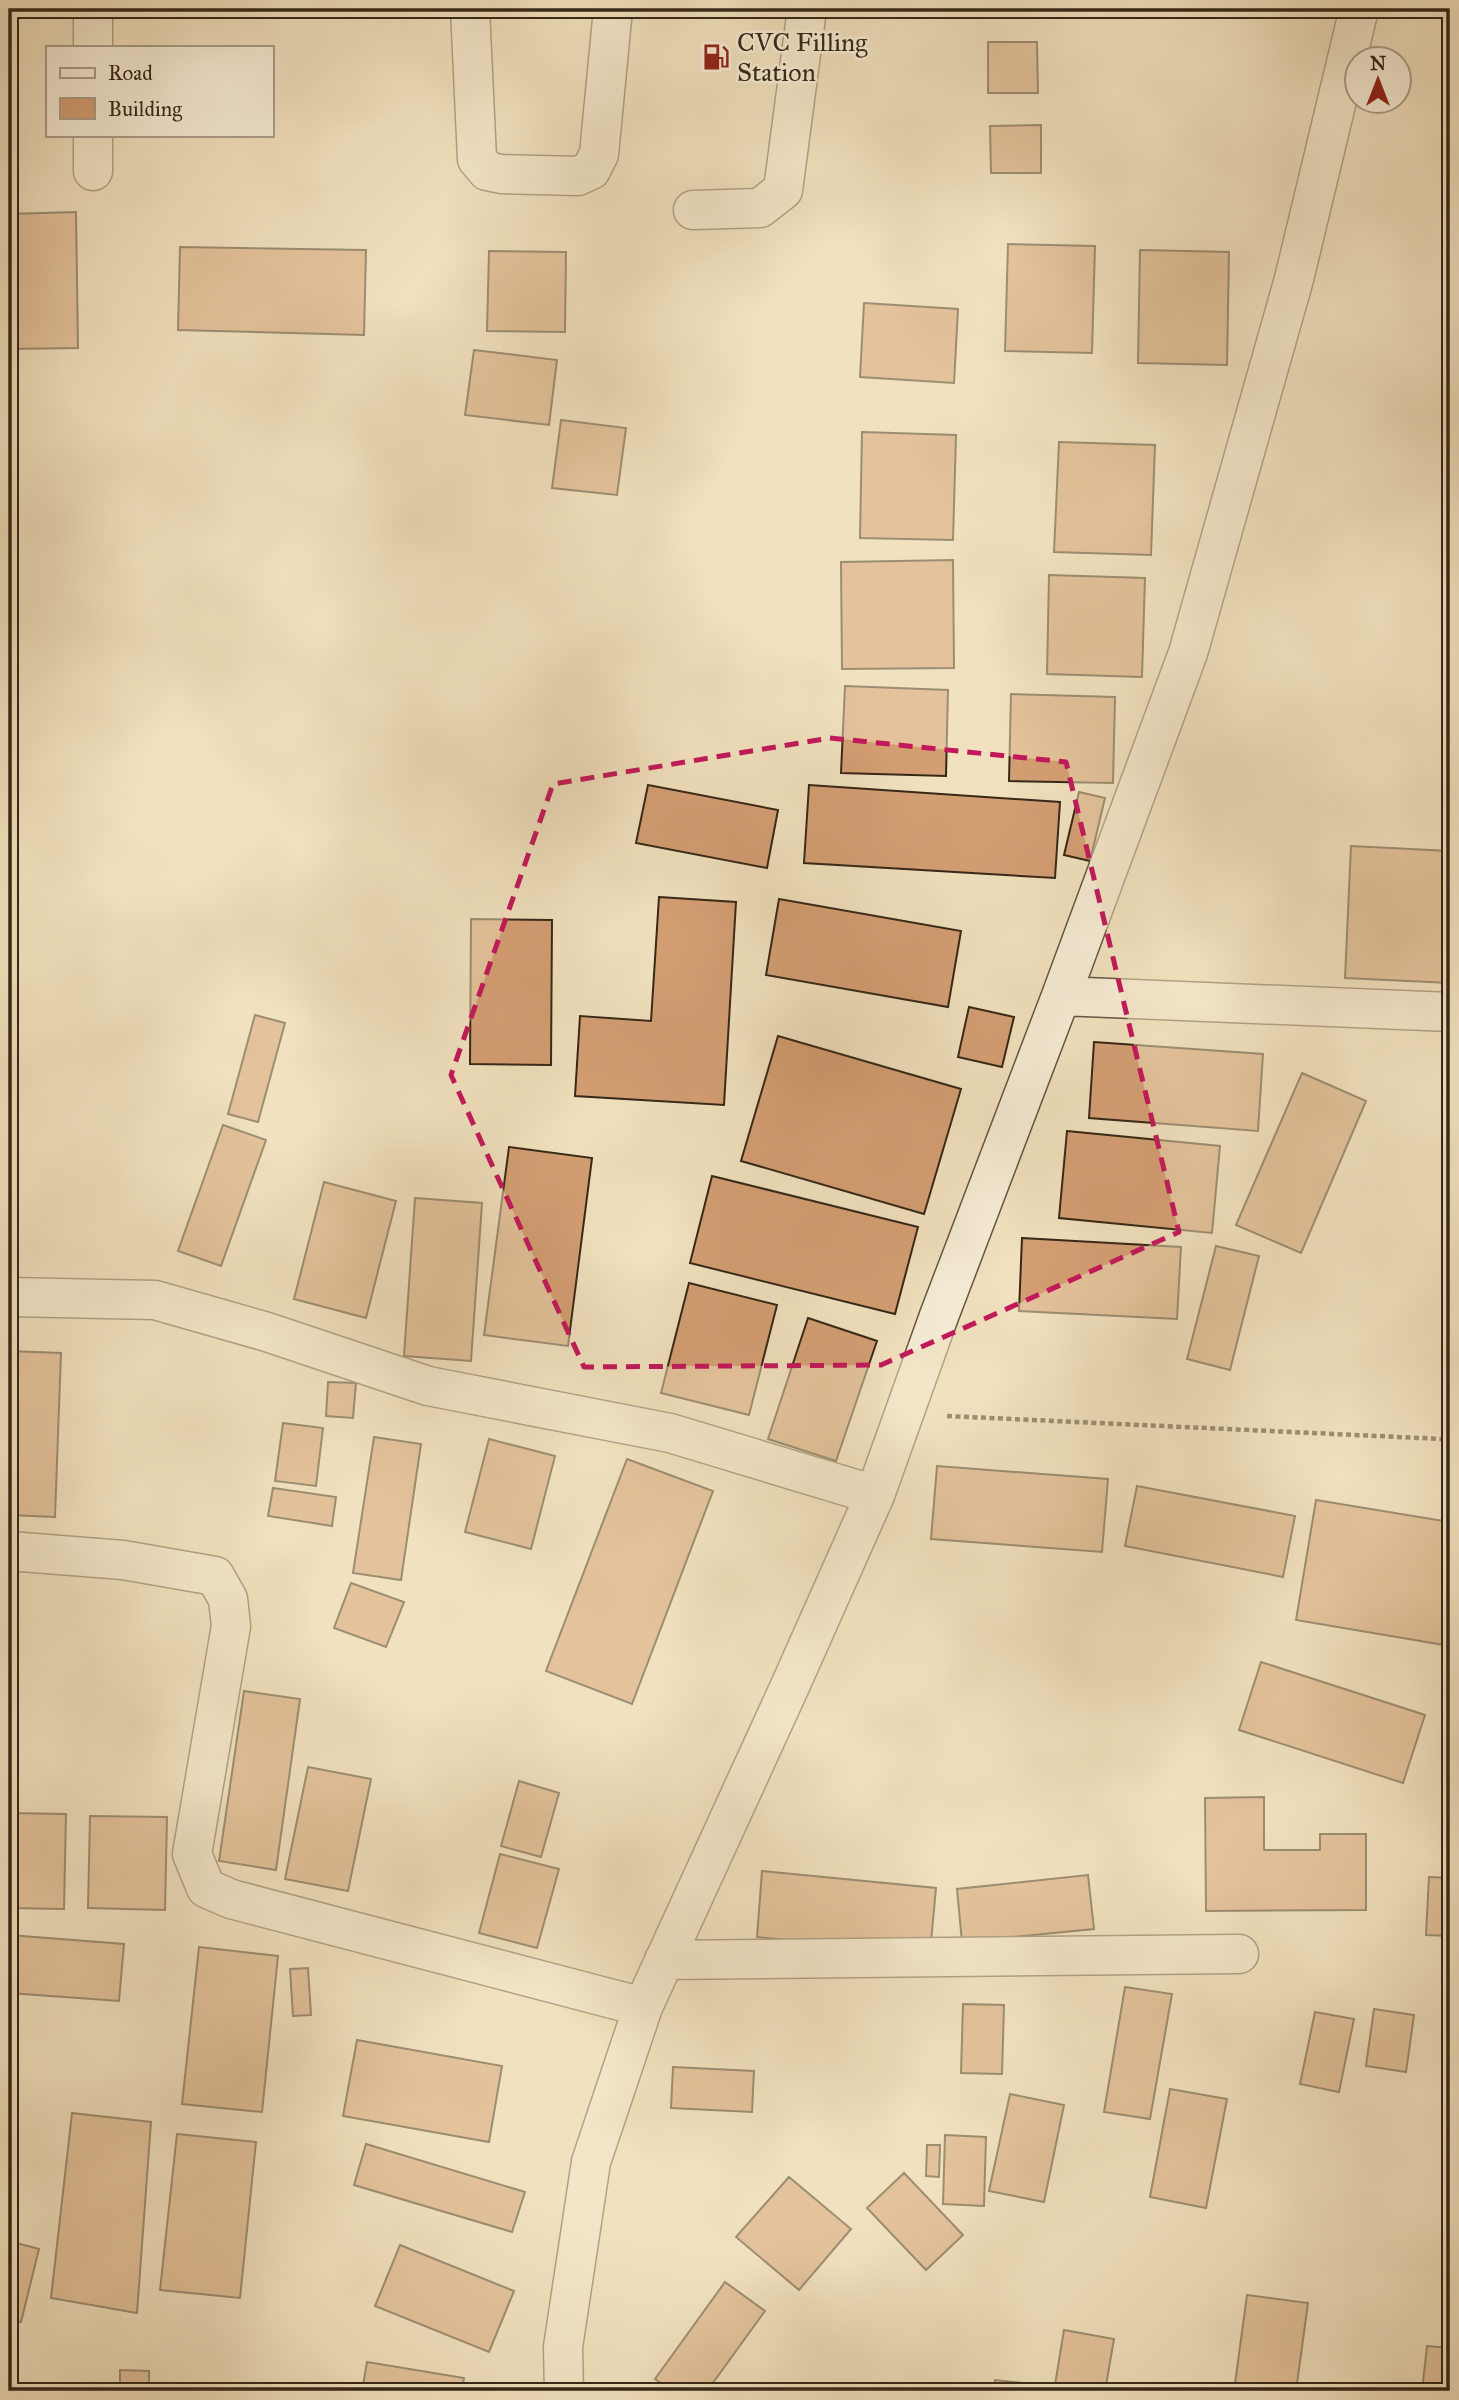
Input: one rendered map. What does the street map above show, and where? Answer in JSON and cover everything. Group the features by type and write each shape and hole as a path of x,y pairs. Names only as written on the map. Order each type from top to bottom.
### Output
{"street":[{"path":"93,9 93,46"},
{"path":"470,9 477,159 487,171 501,174 578,176 591,170 599,154 613,9"},
{"path":"693,210 760,208 783,190 807,9"},
{"path":"564,2391 563,2347 591,2162 643,2007 875,1495 1188,653 1294,279 1359,9"},
{"path":"1062,996 1450,1012"},
{"path":"9,1297 155,1300 267,1332 428,1386 670,1433 875,1495"},
{"path":"9,1551 123,1560 215,1576 228,1599 231,1626 192,1854 206,1888 231,1899 643,2007"},
{"path":"664,1960 1239,1954"}],"path":[{"path":"904,1414 1442,1438"}],"highlighted area":[{"path":"830,738 1066,762 1179,1232 881,1365 584,1367 451,1075 553,784"}],"building":[{"path":"988,42 1037,42 1038,93 988,93"},
{"path":"1041,125 1041,173 991,173 990,126"},
{"path":"76,212 78,348 9,349 9,214"},
{"path":"1008,244 1095,246 1092,353 1005,351"},
{"path":"180,247 366,250 364,335 178,330"},
{"path":"1140,250 1229,252 1227,365 1138,363"},
{"path":"489,251 566,252 565,332 487,331"},
{"path":"864,303 958,309 954,383 860,377"},
{"path":"474,350 557,360 549,425 465,415"},
{"path":"561,420 626,428 617,495 552,488"},
{"path":"862,432 956,435 953,540 860,538"},
{"path":"1059,442 1155,445 1151,555 1054,552"},
{"path":"953,560 954,668 842,669 841,562"},
{"path":"1049,575 1145,578 1142,677 1047,674"},
{"path":"845,686 948,690 946,776 841,773"},
{"path":"1011,694 1115,697 1113,783 1009,781"},
{"path":"648,785 778,810 767,868 636,843"},
{"path":"809,785 1060,802 1055,878 804,863"},
{"path":"1079,792 1105,798 1090,861 1064,855"},
{"path":"1351,846 1450,851 1450,983 1345,978"},
{"path":"659,897 736,902 724,1105 575,1096 580,1016 651,1021"},
{"path":"779,899 961,931 948,1007 766,975"},
{"path":"471,919 552,920 551,1065 470,1064"},
{"path":"969,1007 1014,1017 1002,1067 958,1057"},
{"path":"255,1015 285,1023 258,1122 228,1114"},
{"path":"778,1036 961,1089 924,1214 741,1161"},
{"path":"1094,1042 1263,1054 1258,1131 1089,1118"},
{"path":"1302,1073 1366,1101 1301,1253 1236,1225"},
{"path":"223,1125 266,1140 221,1266 178,1251"},
{"path":"1067,1131 1220,1146 1212,1233 1059,1218"},
{"path":"509,1147 592,1158 568,1346 484,1335"},
{"path":"712,1176 918,1227 895,1314 690,1263"},
{"path":"324,1182 396,1201 366,1318 294,1299"},
{"path":"415,1198 482,1203 471,1361 404,1356"},
{"path":"1022,1238 1181,1247 1177,1319 1019,1311"},
{"path":"1216,1246 1259,1256 1230,1370 1187,1359"},
{"path":"689,1283 777,1305 749,1415 661,1393"},
{"path":"808,1318 877,1341 836,1461 768,1439"},
{"path":"9,1351 61,1353 55,1517 9,1515"},
{"path":"328,1382 356,1383 353,1418 326,1416"},
{"path":"283,1423 323,1428 316,1486 275,1481"},
{"path":"374,1437 421,1444 401,1580 353,1573"},
{"path":"489,1439 555,1456 531,1549 465,1532"},
{"path":"627,1459 713,1491 632,1704 546,1671"},
{"path":"937,1466 1108,1479 1102,1552 931,1539"},
{"path":"1137,1486 1295,1516 1283,1577 1125,1546"},
{"path":"273,1488 336,1497 332,1526 268,1516"},
{"path":"1316,1500 1450,1522 1450,1646 1296,1620"},
{"path":"351,1583 404,1602 386,1647 334,1628"},
{"path":"1261,1662 1425,1715 1403,1783 1239,1730"},
{"path":"244,1691 300,1699 276,1870 219,1861"},
{"path":"308,1767 371,1779 348,1891 285,1879"},
{"path":"519,1781 559,1793 541,1857 501,1846"},
{"path":"1264,1797 1264,1850 1320,1850 1320,1834 1366,1834 1366,1910 1206,1911 1205,1798"},
{"path":"9,1813 66,1814 64,1909 9,1908"},
{"path":"90,1816 167,1817 165,1910 88,1908"},
{"path":"500,1854 559,1869 537,1948 479,1933"},
{"path":"762,1871 936,1888 930,1953 757,1937"},
{"path":"1088,1875 1094,1929 962,1942 957,1889"},
{"path":"1429,1877 1450,1878 1450,1936 1426,1935"},
{"path":"9,1935 124,1944 119,2001 9,1993"},
{"path":"199,1947 278,1956 262,2112 182,2104"},
{"path":"308,1968 311,2015 293,2016 290,1969"},
{"path":"1125,1987 1172,1994 1150,2119 1104,2112"},
{"path":"963,2004 1004,2005 1002,2074 961,2073"},
{"path":"1374,2009 1414,2015 1406,2072 1366,2066"},
{"path":"1315,2012 1354,2019 1339,2092 1300,2084"},
{"path":"357,2040 502,2066 489,2142 343,2116"},
{"path":"673,2067 754,2071 752,2112 671,2108"},
{"path":"1170,2089 1227,2099 1206,2208 1150,2197"},
{"path":"1010,2094 1064,2105 1044,2202 989,2191"},
{"path":"72,2113 151,2122 137,2313 51,2298"},
{"path":"177,2134 256,2142 240,2298 160,2290"},
{"path":"945,2135 986,2137 984,2206 943,2204"},
{"path":"366,2144 525,2192 512,2232 354,2185"},
{"path":"927,2145 940,2145 939,2177 926,2176"},
{"path":"904,2173 963,2235 926,2270 867,2208"},
{"path":"789,2177 851,2229 799,2290 736,2237"},
{"path":"1450,2237 1450,2322 1442,2321"},
{"path":"9,2241 39,2249 21,2322 9,2319"},
{"path":"400,2245 514,2291 489,2352 375,2306"},
{"path":"725,2282 765,2311 707,2391 672,2391 655,2379"},
{"path":"1247,2295 1308,2303 1296,2391 1234,2391"},
{"path":"1064,2330 1114,2339 1105,2391 1054,2391"},
{"path":"1427,2346 1450,2348 1450,2391 1422,2391"},
{"path":"367,2362 464,2378 462,2391 362,2391"},
{"path":"120,2370 149,2371 149,2391 120,2391"},
{"path":"995,2380 1051,2386 1051,2391 994,2391"}],"place":[{"name":"CVC Filling Station","path":"716,57"}]}
